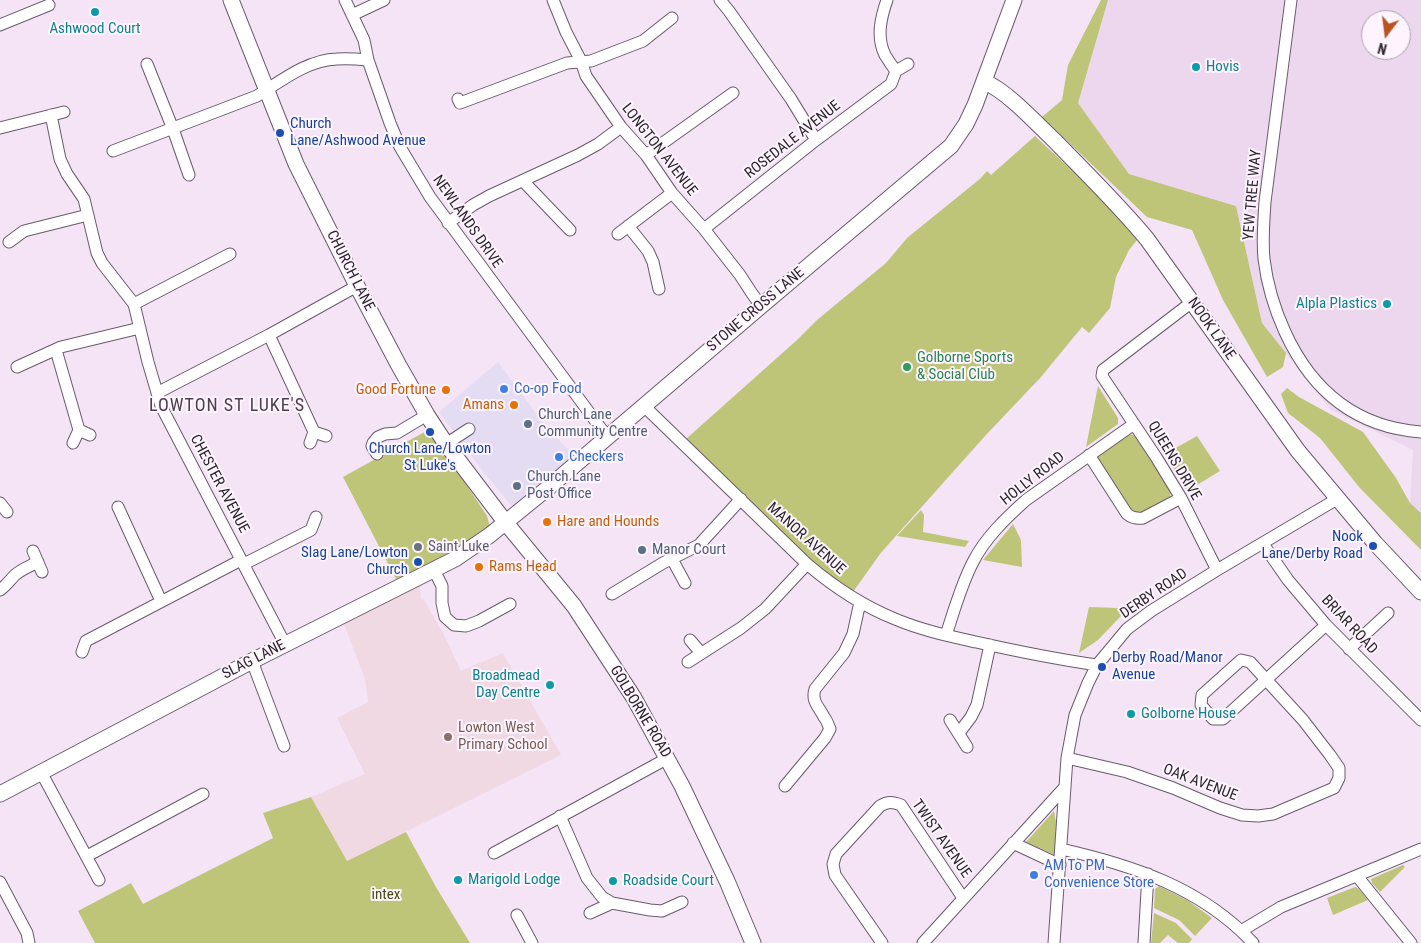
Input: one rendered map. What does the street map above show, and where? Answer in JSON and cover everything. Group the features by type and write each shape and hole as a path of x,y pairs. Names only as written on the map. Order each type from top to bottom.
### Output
{"street":[{"name":"CHURCH LANE","path":"231,0 296,164 357,286 395,358 446,444 506,523"},
{"name":"NEWLANDS DRIVE","path":"345,0 364,40 368,60 400,147 430,197 608,438"},
{"path":"352,15 384,0"},
{"name":"LONGTON AVENUE","path":"553,0 586,76 621,127 646,155 672,193 740,274 750,292 761,306"},
{"path":"720,0 791,99 816,140"},
{"path":"886,0 880,28 881,42 884,54 896,71"},
{"name":"STONE CROSS LANE","path":"506,523 951,146 966,124 985,82 1014,0"},
{"name":"YEW TREE WAY","path":"1291,0 1264,228 1264,258 1268,285 1276,312 1303,366 1319,386 1341,405 1370,421 1393,428 1421,432"},
{"path":"0,25 48,3 54,17"},
{"path":"460,104 567,63 591,61 643,41 672,18"},
{"path":"113,151 257,96 275,83 320,62 336,59 368,60"},
{"path":"147,64 189,175"},
{"name":"ROSEDALE AVENUE","path":"704,229 816,140 891,84 896,71 908,64"},
{"name":"NOOK LANE","path":"985,82 995,87 1036,122 1116,203 1147,239 1298,450 1374,543 1421,592"},
{"path":"646,155 733,93"},
{"path":"0,128 64,112"},
{"name":"CHESTER AVENUE","path":"51,115 60,159 67,174 84,199 97,253 134,304 162,406 285,644"},
{"path":"448,223 489,196 591,148 621,127"},
{"path":"523,181 570,230"},
{"path":"618,234 672,193"},
{"path":"561,221 571,214"},
{"path":"9,242 24,232 88,216"},
{"path":"628,226 648,251 653,262 659,289"},
{"path":"134,304 234,251"},
{"path":"157,393 269,335 357,286"},
{"name":"QUEENS DRIVE","path":"1192,302 1103,370 1102,376 1156,457 1180,498 1216,570"},
{"path":"17,367 56,350 140,328"},
{"path":"269,335 314,432 310,443"},
{"path":"56,350 79,430 73,443"},
{"name":"MANOR AVENUE","path":"644,406 807,564 826,580 860,602 894,619 922,629 990,645 1097,665"},
{"path":"372,451 373,443 378,437 397,433 428,415"},
{"name":"HOLLY ROAD","path":"946,635 961,589 972,563 985,543 1017,508 1134,424"},
{"path":"446,444 469,429"},
{"path":"79,430 90,435"},
{"path":"314,432 326,436"},
{"name":"HOLLY ROAD","path":"1089,455 1130,516 1139,519 1144,518 1180,498"},
{"path":"612,594 698,545 741,499"},
{"name":"DERBY ROAD","path":"1054,943 1067,758 1075,715 1097,665 1127,629 1152,610 1337,499"},
{"path":"118,507 161,601"},
{"path":"82,652 86,641 161,601 312,530 316,518"},
{"name":"SLAG LANE","path":"0,794 252,661 455,559 506,523"},
{"name":"GOLBORNE ROAD","path":"506,523 574,606 634,698 668,758 722,869 753,943"},
{"name":"BRIAR ROAD","path":"1263,544 1288,580 1326,625 1421,720"},
{"path":"0,590 22,569 40,567 32,551"},
{"path":"672,559 685,583"},
{"path":"688,662 765,610 807,564"},
{"path":"434,570 442,586 442,603 445,617 454,625 466,626 510,604"},
{"path":"785,786 826,738 830,729 813,695 815,689 849,644 860,602"},
{"path":"1349,649 1388,613"},
{"path":"1267,680 1326,625"},
{"path":"690,640 702,653"},
{"path":"959,733 977,705 990,645"},
{"name":"OAK AVENUE","path":"1067,758 1127,772 1242,815 1274,814 1334,788 1339,778 1338,768 1318,738 1267,680 1250,662 1241,660 1202,695 1201,704 1213,719 1223,719 1267,680"},
{"path":"252,661 284,746"},
{"path":"950,720 967,747"},
{"path":"494,853 668,758"},
{"path":"41,772 99,880"},
{"path":"923,943 1065,788"},
{"path":"87,856 205,794"},
{"name":"TWIST AVENUE","path":"882,943 836,875 833,864 836,854 880,806 887,802 895,802 901,806 963,898"},
{"path":"560,816 587,878 602,897 612,903 662,911 682,902"},
{"path":"1013,843 1060,864"},
{"path":"1061,849 1109,860 1170,884 1204,902 1225,917 1253,943"},
{"path":"1241,931 1281,907 1421,849"},
{"path":"1144,943 1148,874"},
{"path":"1358,876 1411,943"},
{"path":"0,882 5,903 27,933 29,943"},
{"path":"590,914 612,903"},
{"path":"517,915 532,943"}],"shaded area":[{"path":"1108,0 1421,0 1421,513 1410,503 1413,450 1331,410 1262,323 1236,206 1129,174 1077,103"},
{"path":"498,362 546,427 574,455 512,506 485,474 439,412"},
{"name":"Lowton West Primary School","path":"420,583 421,599 424,600 443,633 461,671 503,653 561,755 347,861 311,797 365,774 337,718 368,702 365,679 343,622"}],"green space":[{"path":"1101,0 1108,0 1078,103 1129,174 1236,206 1262,323 1286,353 1283,367 1267,377 1223,300 1192,230 1147,217 1042,117 1062,100 1068,65"},
{"name":"Golborne Sports & Social Club","path":"1035,136 1093,190 1137,240 1129,250 1116,277 1110,308 1089,333 1082,327 1041,377 985,436 880,554 853,592 816,565 686,439 817,320 886,263 907,238 981,178 987,171 991,175"},
{"path":"1098,386 1118,418 1118,424 1086,447"},
{"path":"1287,388 1299,397 1363,432 1396,478 1410,503 1421,513 1421,550 1359,487 1320,438 1288,413 1281,394"},
{"path":"430,429 487,516 490,527 453,555 396,579 343,477"},
{"path":"1128,434 1138,436 1171,492 1169,500 1141,515 1132,513 1097,461 1098,453"},
{"path":"1197,436 1220,471 1187,491 1165,454"},
{"path":"921,510 924,515 923,532 969,541 965,547 897,536"},
{"path":"1013,524 1021,540 1022,567 983,560"},
{"path":"1135,605 1120,617 1098,640 1079,653 1089,607 1118,608"},
{"name":"intex","path":"311,797 347,861 406,832 470,943 95,943 78,911 131,883 143,904 273,838 263,813"},
{"path":"1054,811 1056,823 1055,855 1026,842"},
{"path":"1403,865 1405,867 1380,892 1372,883 1371,879"},
{"path":"1159,886 1187,900 1212,918 1195,936 1179,920 1154,908 1155,889"},
{"path":"1355,887 1368,900 1333,915 1327,898"},
{"path":"1154,913 1176,923 1192,939 1189,943 1178,943 1168,935 1160,943 1151,943"}],"place":[{"name":"Ashwood Court","path":"95,12"},
{"name":"Hovis","path":"1196,67"},
{"name":"Church Lane/Ashwood Avenue","path":"280,133"},
{"name":"Alpla Plastics","path":"1387,304"},
{"name":"Golborne Sports & Social Club","path":"907,367"},
{"name":"Co-op Food","path":"504,389"},
{"name":"Good Fortune","path":"446,390"},
{"name":"Amans","path":"514,405"},
{"name":"Church Lane Community Centre","path":"528,424"},
{"name":"Church Lane/Lowton St Luke's","path":"430,432"},
{"name":"Checkers","path":"559,457"},
{"name":"Church Lane Post Office","path":"517,486"},
{"name":"Hare and Hounds","path":"547,522"},
{"name":"Nook Lane/Derby Road","path":"1373,546"},
{"name":"Saint Luke","path":"418,547"},
{"name":"Manor Court","path":"642,550"},
{"name":"Slag Lane/Lowton Church","path":"418,562"},
{"name":"Rams Head","path":"479,567"},
{"name":"Derby Road/Manor Avenue","path":"1102,667"},
{"name":"Broadmead Day Centre","path":"550,685"},
{"name":"Golborne House","path":"1131,714"},
{"name":"Lowton West Primary School","path":"448,737"},
{"name":"AM To PM Convenience Store","path":"1034,875"},
{"name":"Marigold Lodge","path":"458,880"},
{"name":"Roadside Court","path":"613,881"}],"district":[{"name":"LOWTON ST LUKE'S","path":"227,406"}]}
